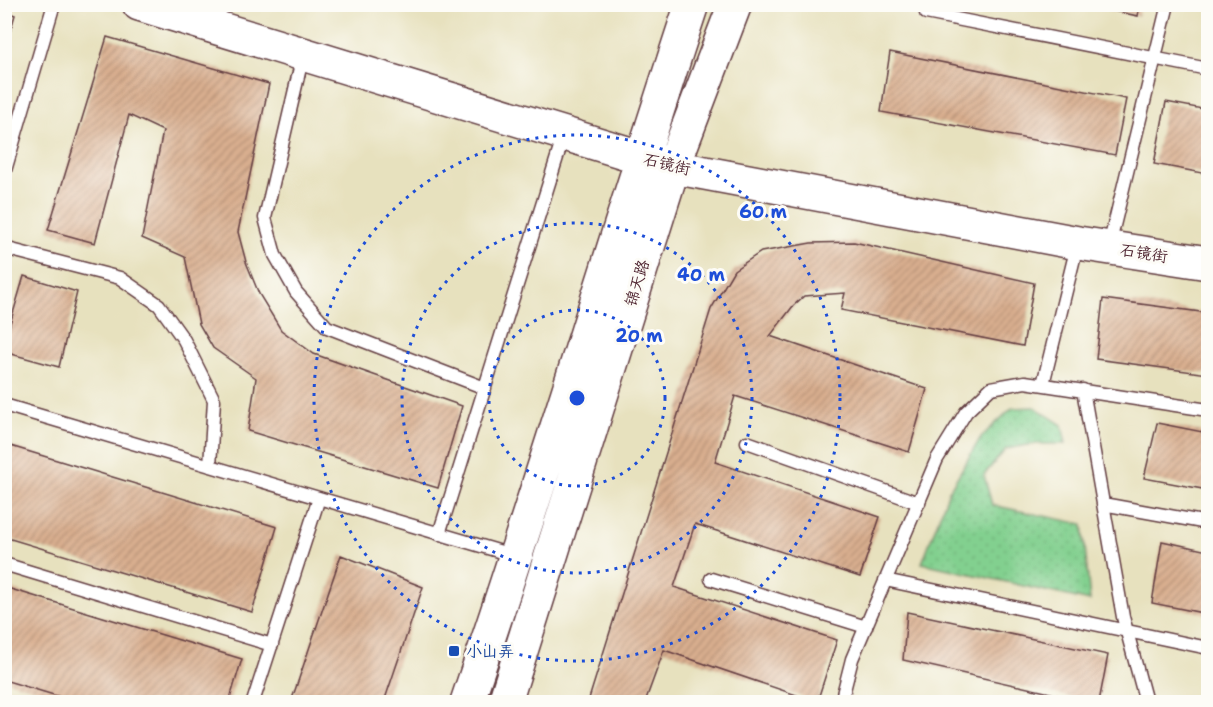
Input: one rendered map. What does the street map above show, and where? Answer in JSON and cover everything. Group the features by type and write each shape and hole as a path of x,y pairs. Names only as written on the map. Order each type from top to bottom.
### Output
{"main road":[{"name":"石镜街","path":"139,4 674,167 1093,245 1209,263"},
{"name":"锦天路","path":"467,702 517,557 641,158 692,4"},
{"name":"锦天路","path":"505,702 674,167 735,4"}],"lane":[{"path":"4,174 54,4"},
{"path":"1043,384 1093,245 1156,57 1168,4"},
{"path":"926,13 1209,69"},
{"path":"303,55 265,218 275,255 296,292 327,327 485,388"},
{"path":"4,122 18,126"},
{"path":"439,534 564,135"},
{"path":"4,248 120,278 159,305 184,340 214,400 210,466"},
{"path":"841,702 852,659 937,459 966,412 991,388 1025,382 1209,410"},
{"path":"1083,390 1127,632 1146,702"},
{"path":"4,405 517,557"},
{"path":"747,442 919,503"},
{"path":"253,702 319,498"},
{"path":"1103,504 1209,523"},
{"path":"4,564 272,645"},
{"path":"711,579 866,627"},
{"path":"885,580 1209,648"}],"green space":[{"path":"1035,407 1062,425 1066,444 1033,444 1006,449 984,475 992,505 1083,524 1090,601 922,563 949,491 981,437 1012,408"}],"building":[{"path":"1081,4 1140,4 1138,16"},
{"path":"4,11 15,15 5,49 4,49"},
{"path":"107,37 269,84 238,232 246,262 259,294 281,330 314,354 462,406 438,488 248,431 256,378 213,348 199,324 185,257 142,238 163,131 129,115 95,243 48,230"},
{"path":"890,52 1126,99 1115,155 881,112"},
{"path":"1166,102 1208,110 1208,174 1154,164"},
{"path":"854,242 1034,283 1023,346 841,310 845,293 804,296 793,306 770,336 927,389 909,452 735,396 715,462 880,517 860,577 695,524 674,587 837,640 817,702 664,650 645,702 588,702 711,309 734,270 761,252 811,243"},
{"path":"24,276 77,292 59,367 4,352 4,344"},
{"path":"1103,299 1208,313 1208,374 1096,359"},
{"path":"1157,423 1208,433 1208,490 1144,478"},
{"path":"4,444 277,527 252,612 4,537"},
{"path":"1162,541 1208,551 1208,614 1152,603"},
{"path":"341,555 423,587 384,702 291,702"},
{"path":"4,587 242,659 229,702 77,702 4,680"},
{"path":"907,612 1108,655 1099,702 1090,702 903,660"}],"place":[{"name":"小山弄","path":"454,651"}]}
